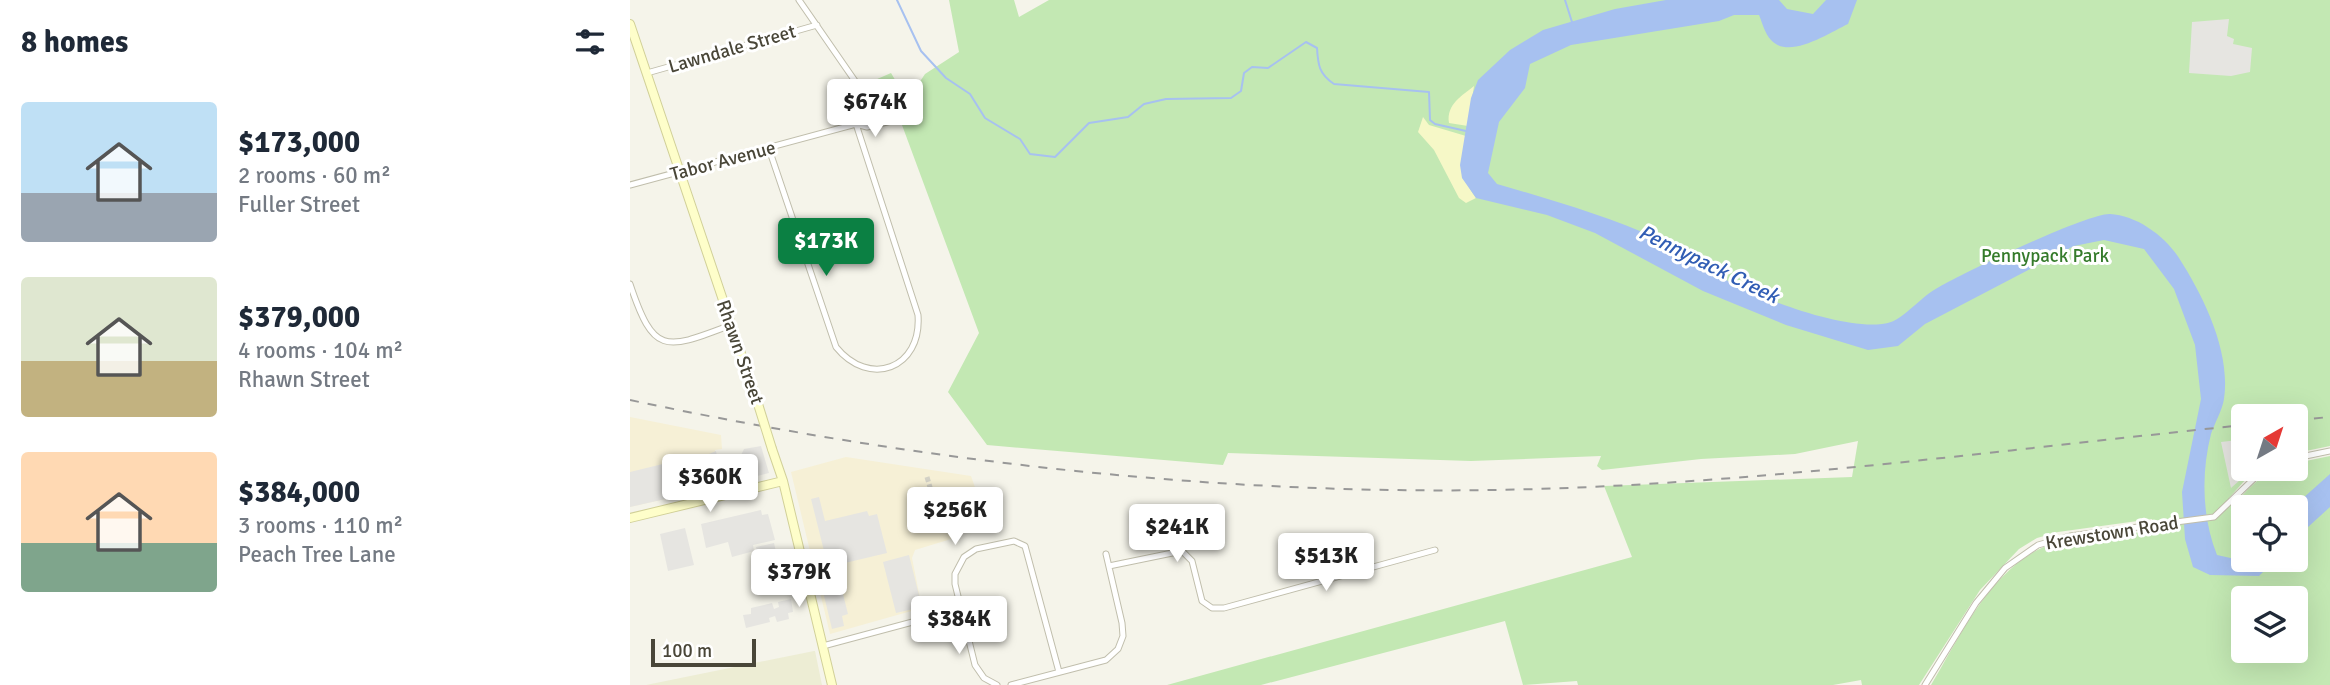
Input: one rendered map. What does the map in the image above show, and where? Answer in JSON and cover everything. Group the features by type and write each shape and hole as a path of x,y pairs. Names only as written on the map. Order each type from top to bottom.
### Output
{"main road":[{"name":"Rhawn Street","path":"630,23 783,481 832,685"},
{"path":"630,518 783,481"}],"street":[{"path":"769,149 836,347 849,361 876,370 900,363 909,355 918,337 918,315 856,124 864,112 864,94 799,0"},
{"name":"Lawndale Street","path":"647,73 817,25"},
{"name":"Tabor Avenue","path":"630,185 856,124 867,127 895,120"},
{"path":"630,284 643,323 654,336 667,342 690,340 731,325"},
{"path":"2308,456 2330,451"},
{"name":"Krewstown Road","path":"1925,685 1976,603 2005,568 2020,556 2048,540 2210,518 2225,509 2252,481"},
{"path":"997,685 990,682 975,665 954,584 955,575 964,557 976,549 1020,542 1028,553 1059,672"},
{"path":"1109,566 1182,551 1192,561 1202,601 1212,608 1224,608 1435,550"},
{"path":"1011,685 1106,660 1113,654 1123,636 1106,554"},
{"path":"823,646 961,609"}],"shaded area":[{"path":"2229,19 2227,36 2234,39 2233,44 2252,48 2250,72 2231,76 2189,73 2192,22"},
{"path":"630,417 721,435 722,449 715,450 723,486 630,507"},
{"path":"2231,441 2231,481 2239,481 2231,488 2221,442"},
{"path":"761,446 769,473 726,484 723,473 731,475 744,449"},
{"path":"716,451 723,486 630,507 630,472 671,462 673,467 709,458 709,454"},
{"path":"846,457 971,476 983,510 961,536 915,550 912,558 922,608 830,634 791,472"},
{"path":"819,497 825,521 867,511 869,516 877,514 887,553 828,567 811,499"},
{"path":"761,510 762,515 768,514 775,540 753,545 754,551 732,557 728,542 706,548 701,524"},
{"path":"685,528 694,565 668,571 660,534"},
{"path":"774,543 783,581 765,585 756,547"},
{"path":"909,555 922,607 896,613 883,562"},
{"path":"833,576 834,583 840,582 848,614 842,616 844,626 832,629 820,579"},
{"path":"791,599 793,612 788,613 789,619 777,622 775,616 769,618 770,622 746,628 743,615 751,614 751,608 772,603 774,609 779,607 778,602"},
{"path":"814,651 822,685 646,685"}],"green space":[{"name":"Pennypack Park","path":"949,0 1014,0 1019,17 1049,0 2330,0 2330,446 2308,451 2308,404 2231,404 2231,481 2244,481 2229,498 2231,572 2308,572 2308,495 2243,495 2257,481 2308,481 2308,461 2330,456 2330,685 1931,685 1981,602 2014,566 2033,552 2055,543 2093,536 2154,531 2152,519 2058,532 2037,538 2019,549 1980,590 1919,685 1862,685 1861,680 1833,685 1578,685 1577,681 1523,685 1505,621 1261,685 1167,685 1632,557 1604,486 1852,477 1858,441 1795,454 1701,459 1602,470 1597,466 1601,456 1471,461 1228,453 1223,465 987,445 948,392 979,333 902,125 896,117 867,124 865,121 869,106 873,105 868,83 891,73 906,98 909,98 925,74 959,52"}],"sand":[{"path":"1474,86 1468,126 1449,123 1453,105"},
{"path":"1423,117 1429,125 1466,136 1462,155 1463,175 1476,198 1466,203 1459,198 1434,150 1418,132"}],"water":[{"path":"1666,0 1779,0 1787,9 1813,14 1826,0 1857,0 1848,24 1798,46 1779,45 1771,40 1759,15 1734,15 1719,21 1571,45 1530,64 1525,88 1499,122 1488,173 1497,184 1579,209 1659,239 1730,282 1775,302 1827,318 1873,325 1896,320 1929,293 1948,282 2076,223 2110,214 2140,223 2166,242 2179,258 2206,307 2219,344 2225,381 2224,399 2211,434 2205,480 2206,511 2212,541 2217,555 2231,558 2231,572 2263,572 2259,576 2210,575 2193,567 2185,539 2182,492 2201,399 2195,345 2174,289 2144,249 2104,240 2074,246 1925,324 1898,346 1868,350 1786,325 1703,291 1595,233 1547,215 1476,198 1462,178 1460,165 1471,98 1478,80 1510,50 1543,30 1615,9"},
{"path":"2330,474 2330,507 2308,527 2308,495"}],"waterway":[{"path":"897,0 921,51 946,78 970,94 985,118 1020,139 1030,154 1055,157 1089,123 1128,117 1144,104 1166,99 1231,98 1241,91 1244,73 1252,67 1268,68 1306,42 1317,48 1320,69 1334,84 1429,92 1430,120 1435,124 1466,131"},
{"path":"1565,0 1572,22"}],"tunnel":[{"path":"927,477 942,528"}],"railway":[{"path":"630,400 854,442 1081,472 1309,488 1423,490 1537,489 1714,479 2231,426"},
{"path":"2308,419 2330,417"}],"water label":[{"name":"Pennypack Creek","path":"1709,264"}]}
